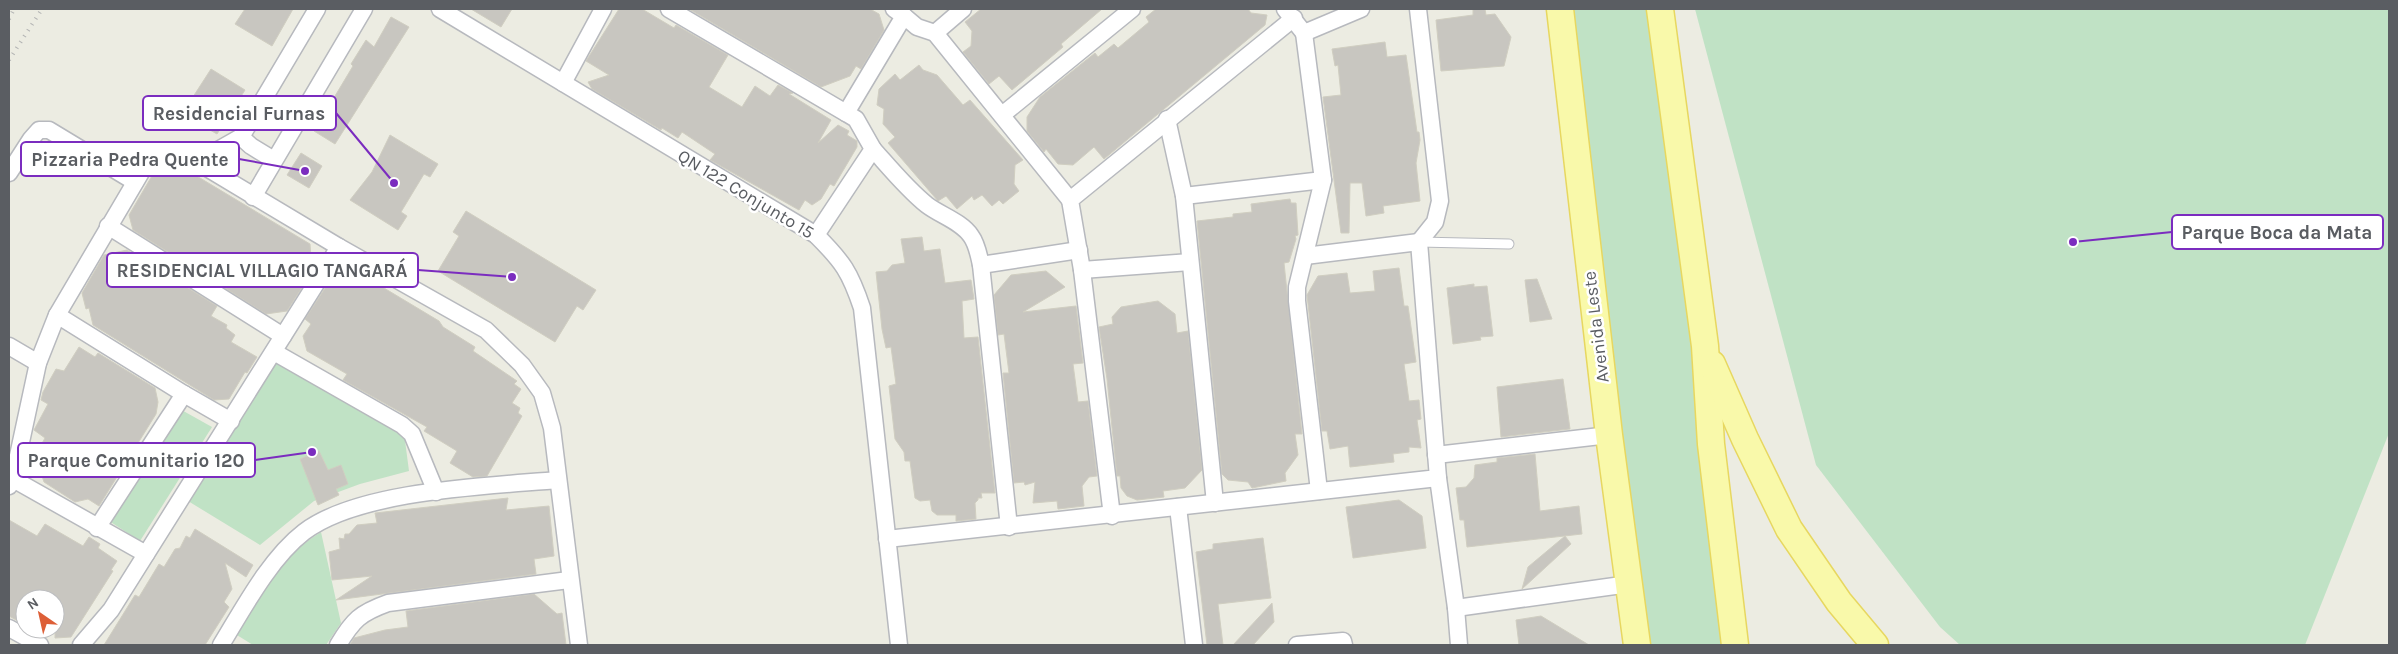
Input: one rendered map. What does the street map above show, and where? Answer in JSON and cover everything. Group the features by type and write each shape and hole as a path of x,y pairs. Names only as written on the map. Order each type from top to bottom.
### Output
{"main road":[{"name":"Avenida Leste","path":"1560,9 1609,435 1637,645"},
{"path":"1660,9 1704,346 1711,444 1735,645"},
{"path":"1704,346 1745,439 1789,529 1839,602 1874,645"}],"street":[{"path":"197,162 240,137 318,9"},
{"path":"253,197 362,9"},
{"name":"QN 122 Conjunto 15","path":"440,9 816,235 836,254 852,277 862,308 899,645"},
{"path":"563,83 603,9"},
{"path":"669,9 856,119 873,149 920,198 972,236 982,265 1009,527"},
{"path":"935,33 964,9"},
{"path":"1002,115 1132,9"},
{"path":"1304,32 1361,9"},
{"path":"1418,9 1440,201 1435,222 1419,242 1438,478 1456,608 1459,645"},
{"path":"846,113 899,12 917,27 935,33 1070,200 1082,270 1112,516"},
{"path":"1070,200 1289,14 1304,32 1323,180 1297,287 1296,301 1319,491"},
{"path":"1167,119 1184,196 1215,503"},
{"path":"9,173 31,139 40,130 48,130 135,182"},
{"path":"240,137 274,160"},
{"path":"816,235 873,149"},
{"path":"146,554 11,482 38,363 57,315 146,164 159,155 176,154 197,162 339,247 486,330 522,365 542,393 552,428 578,645"},
{"path":"1184,196 1323,180"},
{"path":"108,226 283,336"},
{"path":"1304,256 1419,242"},
{"path":"81,645 111,610 339,247"},
{"path":"982,265 1079,250"},
{"path":"1082,270 1190,262"},
{"path":"57,315 184,394 232,420"},
{"path":"9,346 38,363"},
{"path":"274,352 402,425 412,434 436,492"},
{"path":"96,528 184,394"},
{"path":"1436,455 1609,435"},
{"path":"887,539 1112,516 1438,478"},
{"path":"221,645 272,566 286,548 304,532 330,517 359,506 436,492 558,480"},
{"path":"1178,507 1194,645"},
{"path":"338,645 353,622 375,607 388,603 569,580"},
{"path":"1456,608 1629,584"},
{"path":"9,628 40,645"},
{"path":"1297,645 1343,641 1344,645"}],"lane":[{"path":"1419,242 1508,244"}],"green space":[{"path":"1561,9 1657,9 1727,645 1635,645"},
{"path":"1695,9 2389,9 2389,433 2305,645 1960,645 1940,627 1816,465"},
{"path":"278,356 404,433 409,471 360,484 314,501 260,545 188,501"},
{"path":"178,408 212,427 140,541 103,517"},
{"path":"321,532 341,623 326,645 253,645 232,632 261,590 282,564 294,552"}],"building":[{"path":"245,9 293,9 272,46 235,24"},
{"path":"471,9 512,9 501,27"},
{"path":"619,9 642,9 674,28 676,25 728,55 709,87 742,107 755,86 770,96 778,85 793,93 789,94 831,120 818,143 838,125 849,131 847,135 857,141 857,147 834,186 830,184 821,199 812,205 805,200 799,210 710,160 715,154 682,132 678,138 662,128 661,130 592,89 588,82 609,75 586,61"},
{"path":"689,9 870,9 879,14 884,30 861,69 856,66 850,76 821,87"},
{"path":"981,9 1102,9 1061,44 1063,47 1012,90 999,76 989,84 963,52 971,46 972,31 965,22"},
{"path":"1156,9 1248,9 1251,13 1267,15 1265,25 1104,159 1094,147 1073,165 1058,164 1046,149 1044,152 1027,131 1027,117 1040,97 1095,53 1098,57 1114,44 1118,48 1149,22 1146,17"},
{"path":"1473,9 1485,9 1486,15 1495,14 1511,37 1504,66 1441,71 1436,20 1473,15"},
{"path":"391,17 409,27 335,144 314,131 353,66 351,64 366,40 374,47"},
{"path":"1385,42 1387,57 1406,55 1417,132 1419,132 1420,140 1416,163 1420,201 1383,206 1384,213 1366,216 1362,183 1350,183 1349,233 1341,233 1323,97 1341,95 1338,65 1335,66 1332,49"},
{"path":"919,65 923,70 937,75 963,105 970,100 1023,160 1015,165 1014,184 1019,191 1003,204 999,200 992,206 982,195 974,200 972,196 957,209 946,196 938,201 888,143 895,137 883,124 884,109 877,105 879,89 895,74 900,80"},
{"path":"211,69 245,90 217,134 182,114"},
{"path":"390,135 438,164 430,177 424,174 401,212 407,216 398,230 350,200 372,172"},
{"path":"301,153 322,166 309,188 287,175"},
{"path":"180,166 310,244 312,272 287,311 266,314 133,230 129,215 153,174 166,167"},
{"path":"1290,199 1291,203 1296,203 1298,235 1295,236 1296,239 1289,262 1284,263 1302,434 1295,434 1298,455 1285,473 1286,481 1252,488 1248,482 1228,480 1222,474 1197,221 1233,217 1233,214 1252,212 1251,204"},
{"path":"466,211 596,290 583,310 577,306 555,342 438,271 459,236 453,232"},
{"path":"922,237 924,251 940,249 945,283 971,280 974,299 962,301 964,338 978,337 995,493 981,493 982,498 978,498 975,503 976,519 956,521 956,515 937,515 932,511 930,500 920,501 915,498 910,461 905,461 904,452 895,439 889,386 896,384 891,347 886,348 882,329 876,272 887,271 892,265 905,263 901,239"},
{"path":"127,250 217,306 211,316 227,325 226,328 235,335 231,342 257,357 247,373 245,372 229,399 214,400 93,325 89,308 86,309 82,293 104,255"},
{"path":"1399,268 1404,306 1408,306 1416,362 1404,364 1409,401 1419,400 1421,419 1417,420 1421,448 1409,447 1409,452 1393,454 1394,462 1350,467 1348,446 1330,449 1327,431 1322,431 1307,295 1318,276 1347,273 1350,293 1375,291 1373,271"},
{"path":"1046,271 1065,287 1023,312 1076,306 1083,363 1073,364 1078,402 1088,401 1097,476 1089,477 1082,486 1084,506 1058,509 1057,501 1033,503 1035,482 1025,485 1024,482 1014,483 1003,373 1009,373 1004,334 998,335 994,295 1011,275"},
{"path":"348,273 378,287 379,285 439,321 443,327 475,347 473,351 517,381 514,384 521,389 512,403 520,408 518,413 522,416 487,476 473,477 450,463 457,451 424,431 427,427 343,380 347,374 307,351 303,336 311,324 305,319 329,282 340,275"},
{"path":"1537,279 1552,319 1530,322 1525,280"},
{"path":"1474,284 1474,287 1487,286 1493,336 1480,337 1481,340 1453,344 1447,288"},
{"path":"1158,301 1175,314 1177,333 1188,331 1202,470 1185,488 1163,491 1164,497 1137,500 1127,496 1121,488 1120,476 1117,476 1107,379 1099,327 1113,324 1112,317 1121,307"},
{"path":"79,347 95,357 98,353 155,388 158,402 156,414 99,506 88,499 75,502 44,482 39,467 49,452 40,447 45,438 34,430 48,404 41,400 43,392 56,369 64,371"},
{"path":"1563,379 1570,429 1501,437 1497,387"},
{"path":"319,451 328,470 341,465 348,484 336,489 339,495 318,505 300,459"},
{"path":"1535,454 1540,511 1579,506 1582,534 1467,547 1464,520 1460,520 1456,488 1466,487 1474,478 1475,465 1497,462 1497,458"},
{"path":"508,498 506,510 549,506 554,556 534,559 536,574 336,600 372,576 332,580 329,552 340,549 339,538 344,539 345,534 349,534 357,525 377,523 375,513"},
{"path":"1399,500 1422,516 1426,548 1353,558 1346,507"},
{"path":"9,520 37,536 45,524 83,546 89,537 100,544 98,548 117,561 111,570 113,571 71,637 65,637 65,589 15,589 15,619 9,616"},
{"path":"195,529 253,565 246,577 225,563 232,589 224,602 229,607 205,645 104,645 135,595 139,597 159,564 164,567 175,549 180,548 186,536 190,538"},
{"path":"1565,536 1571,544 1522,589 1528,567"},
{"path":"1263,538 1271,598 1218,604 1223,645 1207,645 1196,552 1213,549 1213,544"},
{"path":"534,594 557,614 562,613 566,645 350,645 354,638 385,630 408,627 406,611"},
{"path":"1272,603 1274,622 1253,645 1233,645"},
{"path":"1541,616 1589,645 1519,645 1516,620"}],"railway":[{"path":"9,19 14,9"},
{"path":"9,60 42,9"}],"place":[{"name":"Pizzaria Pedra Quente","path":"305,171"},
{"name":"Residencial Furnas","path":"394,183"},
{"name":"Parque Boca da Mata","path":"2073,242"},
{"name":"RESIDENCIAL VILLAGIO TANGARÁ","path":"512,277"},
{"name":"Parque Comunitario 120","path":"312,452"}]}
